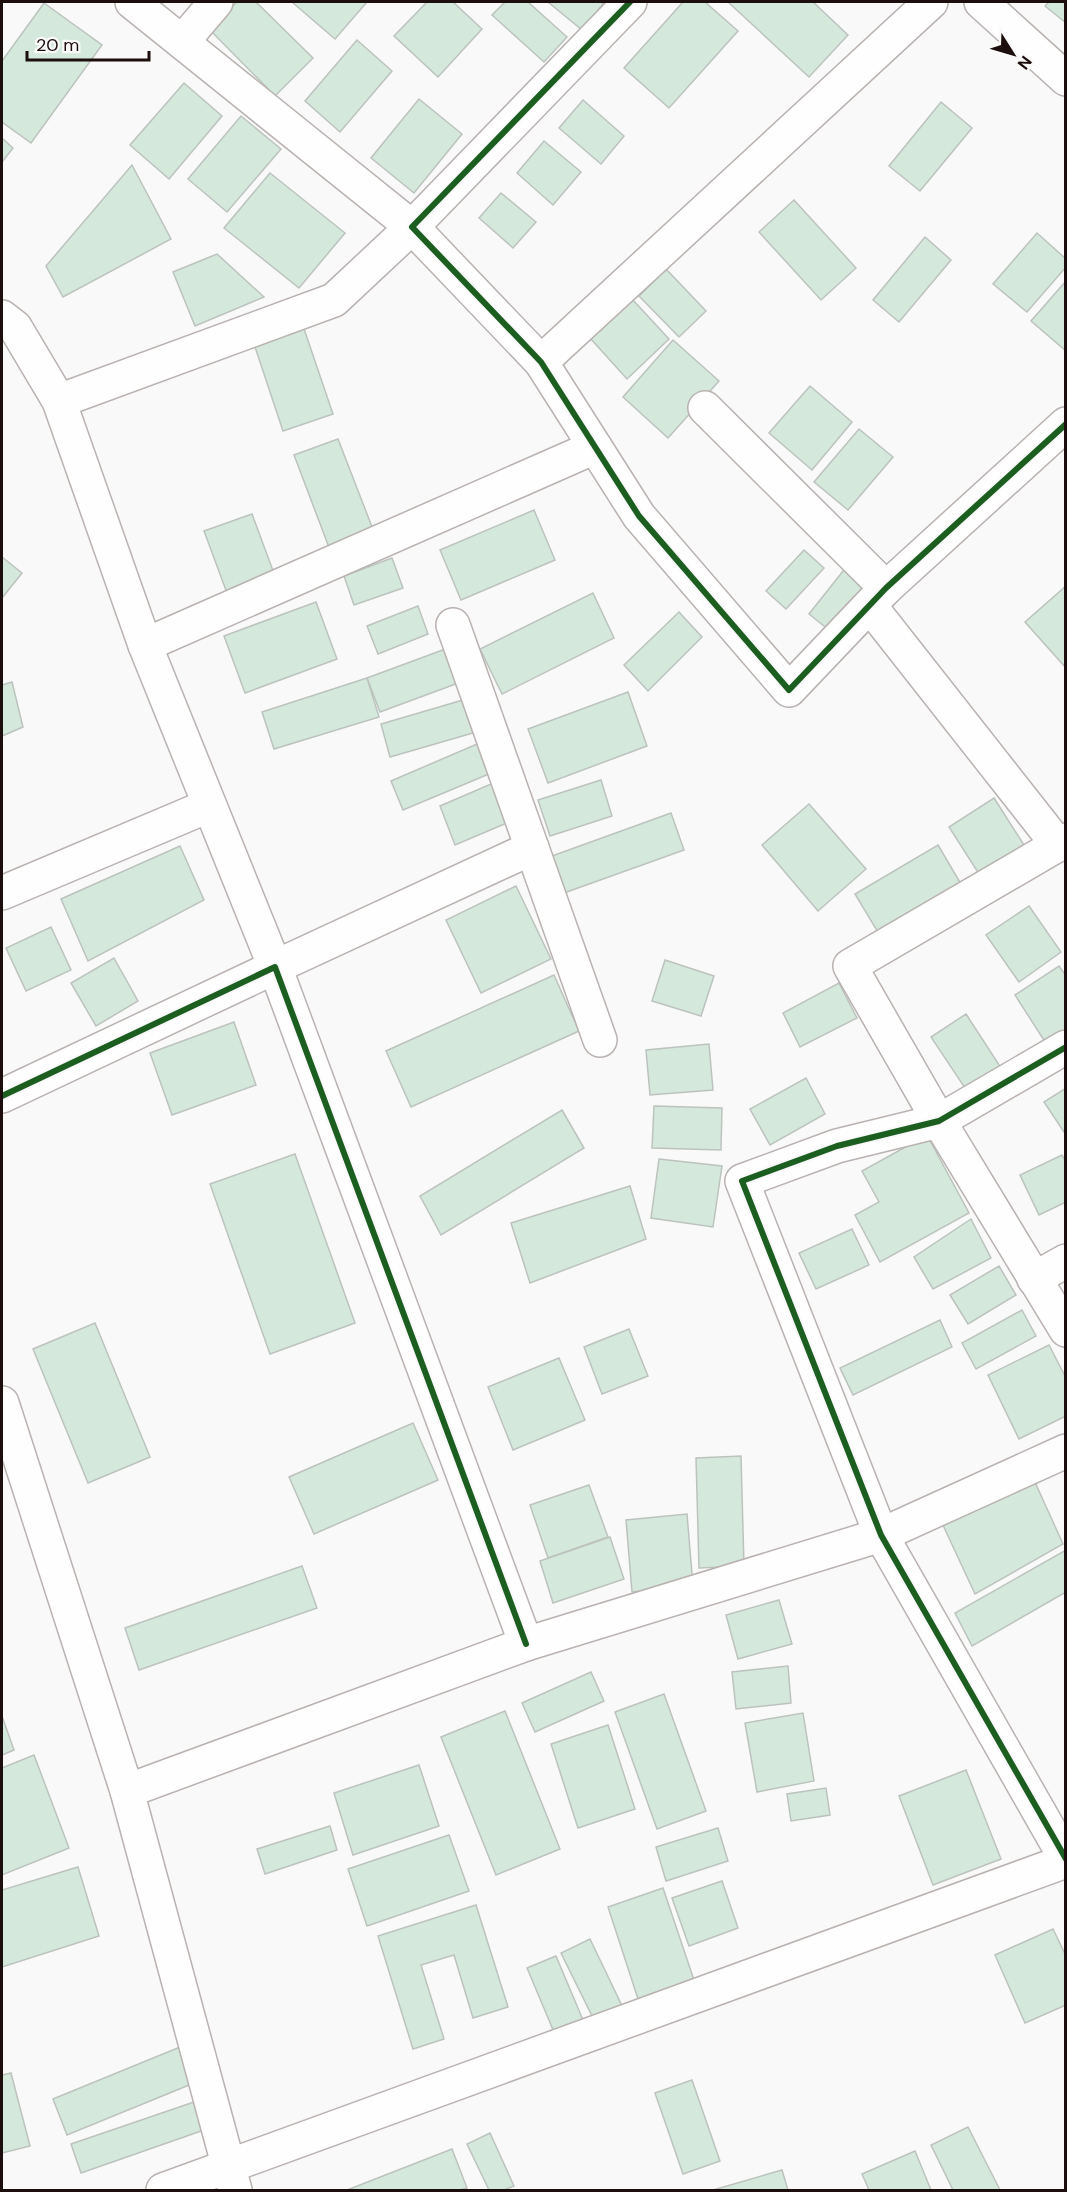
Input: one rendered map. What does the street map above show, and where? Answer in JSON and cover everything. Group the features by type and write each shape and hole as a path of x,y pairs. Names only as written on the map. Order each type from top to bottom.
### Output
{"street":[{"path":"132,2 412,227 541,362 639,516 789,690 878,597 1065,424"},
{"path":"182,42 216,2"},
{"path":"59,400 334,300 412,227 630,2"},
{"path":"541,362 930,2"},
{"path":"981,2 1065,79"},
{"path":"6,330 59,400 145,645 208,806 275,967 526,1644"},
{"path":"705,408 878,597 1062,843 850,966 939,1121 1065,1330"},
{"path":"145,645 595,447"},
{"path":"453,624 600,1040"},
{"path":"2,892 208,806"},
{"path":"2,1096 532,848"},
{"path":"163,2190 231,2178 1065,1860 880,1535 742,1181 837,1146 939,1121 1065,1047"},
{"path":"1034,1280 1065,1261"},
{"path":"2,1403 127,1791 231,2178"},
{"path":"127,1791 526,1644 880,1535 1065,1451"}],"building":[{"path":"237,2 256,2 313,58 275,96 209,29"},
{"path":"292,2 367,2 335,39"},
{"path":"427,2 453,2 482,29 438,77 394,36"},
{"path":"505,2 528,2 567,37 544,62 492,15"},
{"path":"548,2 601,2 603,4 582,30"},
{"path":"683,2 705,2 738,31 669,108 624,68"},
{"path":"728,2 813,2 848,35 809,77"},
{"path":"1049,2 1066,2 1066,23 1045,6"},
{"path":"44,3 102,45 31,143 2,122 2,61"},
{"path":"357,40 392,71 340,132 305,101"},
{"path":"184,83 222,116 169,179 130,145"},
{"path":"419,99 462,134 414,193 371,158"},
{"path":"583,100 624,136 601,164 559,128"},
{"path":"941,102 972,128 920,191 889,166"},
{"path":"241,116 281,149 227,212 188,179"},
{"path":"2,138 13,148 2,162"},
{"path":"544,141 581,172 553,205 517,173"},
{"path":"132,165 171,239 63,297 46,266"},
{"path":"270,173 345,233 299,288 224,228"},
{"path":"501,193 536,222 513,248 479,218"},
{"path":"794,200 856,268 821,300 759,232"},
{"path":"1037,233 1066,259 1066,267 1027,312 993,284"},
{"path":"925,237 951,260 899,322 873,300"},
{"path":"217,254 264,297 195,326 173,272"},
{"path":"666,269 706,311 679,337 639,296"},
{"path":"1066,281 1066,351 1031,321"},
{"path":"632,299 669,339 627,379 590,338"},
{"path":"301,320 333,414 283,431 254,344"},
{"path":"673,340 719,381 668,438 623,397"},
{"path":"810,386 852,422 812,470 769,433"},
{"path":"859,429 893,457 848,510 814,482"},
{"path":"338,439 374,532 330,550 294,455"},
{"path":"534,510 555,560 461,600 440,550"},
{"path":"252,514 275,576 227,593 204,531"},
{"path":"804,550 824,568 786,609 766,591"},
{"path":"2,557 22,573 2,598"},
{"path":"392,558 403,588 354,605 344,576"},
{"path":"847,566 867,582 829,630 809,614"},
{"path":"1066,586 1066,668 1025,622"},
{"path":"593,593 614,638 502,694 480,649"},
{"path":"316,602 337,659 245,693 224,636"},
{"path":"418,606 428,634 378,654 367,626"},
{"path":"679,612 702,637 648,691 624,665"},
{"path":"448,648 461,682 380,712 367,678"},
{"path":"367,678 379,717 274,749 262,712"},
{"path":"12,682 23,727 2,736 2,685"},
{"path":"628,692 647,746 548,783 528,729"},
{"path":"463,700 473,733 390,757 381,724"},
{"path":"484,741 496,771 403,810 391,781"},
{"path":"505,778 521,817 455,845 440,806"},
{"path":"601,780 612,816 550,836 538,800"},
{"path":"994,798 1024,845 979,874 949,827"},
{"path":"809,804 866,869 818,911 762,845"},
{"path":"671,813 684,850 564,893 552,856"},
{"path":"938,845 961,884 879,934 855,894"},
{"path":"180,846 204,900 88,961 61,899"},
{"path":"516,886 551,959 481,993 446,920"},
{"path":"1029,906 1061,952 1019,982 986,935"},
{"path":"51,927 71,970 26,991 6,948"},
{"path":"114,958 138,1001 96,1026 71,983"},
{"path":"665,960 714,976 701,1016 652,1001"},
{"path":"1059,966 1066,976 1066,1033 1047,1045 1015,995"},
{"path":"554,975 579,1031 411,1107 386,1051"},
{"path":"839,983 857,1018 800,1047 783,1013"},
{"path":"966,1014 1005,1074 971,1097 931,1037"},
{"path":"234,1022 256,1085 172,1115 150,1053"},
{"path":"709,1044 713,1090 650,1095 646,1050"},
{"path":"806,1078 825,1114 770,1145 750,1109"},
{"path":"1066,1088 1066,1135 1044,1102"},
{"path":"654,1106 722,1108 721,1150 652,1148"},
{"path":"562,1110 584,1148 441,1235 420,1196"},
{"path":"927,1135 969,1213 880,1262 855,1215 879,1202 862,1171"},
{"path":"295,1154 355,1323 270,1354 210,1184"},
{"path":"1062,1155 1066,1162 1066,1202 1039,1215 1020,1175"},
{"path":"659,1159 722,1166 713,1227 651,1218"},
{"path":"630,1186 646,1239 530,1283 511,1223"},
{"path":"971,1219 991,1258 933,1289 914,1257"},
{"path":"852,1229 869,1265 816,1289 799,1253"},
{"path":"999,1266 1016,1295 968,1324 950,1295"},
{"path":"1022,1310 1036,1336 976,1369 962,1343"},
{"path":"940,1320 952,1347 853,1395 840,1368"},
{"path":"95,1323 150,1457 88,1483 33,1349"},
{"path":"629,1329 648,1376 602,1394 584,1347"},
{"path":"1049,1345 1066,1378 1066,1416 1019,1439 988,1375"},
{"path":"559,1358 585,1420 513,1450 488,1387"},
{"path":"413,1423 438,1480 314,1534 289,1477"},
{"path":"741,1456 744,1566 699,1568 696,1458"},
{"path":"1034,1480 1063,1544 975,1594 942,1523"},
{"path":"589,1485 608,1537 548,1558 530,1505"},
{"path":"687,1514 693,1586 632,1592 626,1520"},
{"path":"610,1537 624,1579 553,1603 540,1561"},
{"path":"1066,1550 1066,1592 972,1646 955,1613"},
{"path":"302,1566 317,1608 139,1670 125,1628"},
{"path":"779,1600 792,1644 738,1659 726,1615"},
{"path":"788,1666 791,1703 736,1709 732,1672"},
{"path":"591,1672 604,1701 535,1732 522,1703"},
{"path":"664,1694 706,1811 657,1829 615,1712"},
{"path":"505,1711 560,1849 496,1875 441,1737"},
{"path":"803,1713 814,1781 757,1792 745,1723"},
{"path":"2,1716 14,1750 2,1755"},
{"path":"608,1725 635,1809 578,1828 551,1744"},
{"path":"34,1755 69,1848 2,1875 2,1768"},
{"path":"419,1765 439,1826 353,1855 334,1793"},
{"path":"966,1770 1001,1859 933,1885 899,1796"},
{"path":"826,1788 830,1815 791,1821 787,1794"},
{"path":"330,1826 337,1850 265,1874 257,1849"},
{"path":"718,1828 728,1861 666,1881 656,1847"},
{"path":"449,1835 469,1891 367,1926 348,1869"},
{"path":"78,1867 99,1936 2,1967 2,1890"},
{"path":"722,1881 738,1928 689,1946 672,1898"},
{"path":"663,1888 697,1989 641,2008 608,1907"},
{"path":"476,1905 508,2007 473,2018 454,1955 421,1965 444,2039 413,2049 378,1936"},
{"path":"1053,1929 1066,1956 1066,2005 1025,2023 995,1955"},
{"path":"590,1939 624,2010 596,2024 561,1953"},
{"path":"556,1956 583,2020 554,2032 527,1968"},
{"path":"180,2047 194,2083 67,2135 53,2099"},
{"path":"11,2073 30,2146 2,2153 2,2075"},
{"path":"692,2080 720,2161 683,2174 655,2093"},
{"path":"194,2102 204,2130 81,2173 71,2144"},
{"path":"968,2127 1000,2190 953,2190 931,2145"},
{"path":"490,2133 514,2186 504,2190 489,2190 467,2144"},
{"path":"452,2149 467,2188 460,2190 347,2190"},
{"path":"915,2151 931,2190 869,2190 862,2174"},
{"path":"782,2170 788,2190 713,2190"}],"cycle path":[{"path":"630,2 412,227 541,362 639,516 789,690 886,588 1066,424"},
{"path":"2,1096 275,967 526,1644"},
{"path":"1066,1047 939,1121 837,1146 742,1181 881,1535 1066,1859"}]}
